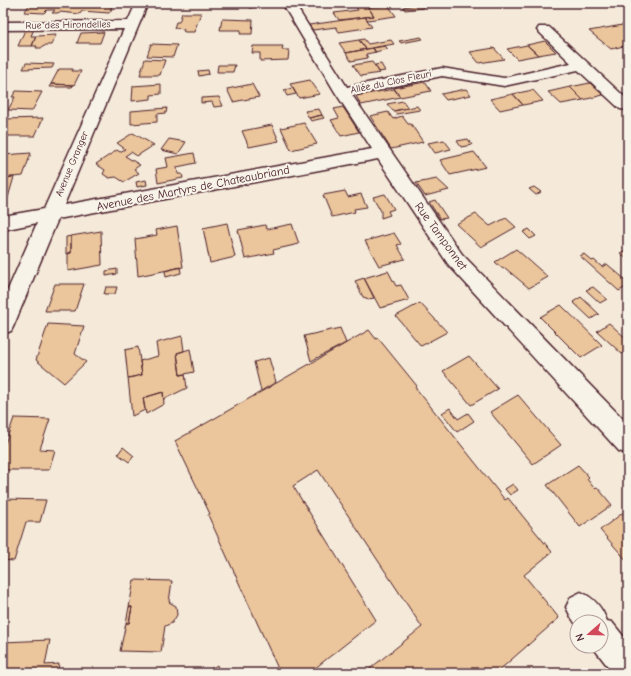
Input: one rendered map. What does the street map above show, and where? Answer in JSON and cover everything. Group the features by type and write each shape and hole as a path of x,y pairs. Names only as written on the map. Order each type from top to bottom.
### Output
{"street":[{"name":"Avenue Granger","path":"3,325 142,3"},
{"name":"Rue Tamponnet","path":"288,3 343,92 441,240 456,259 628,442"},
{"name":"Rue des Hirondelles","path":"3,26 132,25"},
{"path":"544,30 626,106"},
{"name":"Allée du Clos Fleuri","path":"343,92 442,72 504,82 581,65"},
{"name":"Avenue des Martyrs de Chateaubriand","path":"3,223 384,152"},
{"path":"609,643 628,667"}],"building":[{"path":"31,3 115,3 110,9 112,9 109,13 82,11 80,14 59,12 52,13 55,10 47,10 44,13 24,12"},
{"path":"247,3 266,3 267,5 250,8"},
{"path":"353,3 365,3 374,16 339,20 334,13 358,10"},
{"path":"422,4 424,8 405,10 403,7"},
{"path":"388,5 396,16 368,20 365,17 374,16 368,7"},
{"path":"182,13 201,13 194,32 185,32 183,31 184,29 174,28 176,22 179,22"},
{"path":"365,17 372,27 339,32 336,27 313,30 309,25"},
{"path":"222,19 253,20 252,34 240,34 241,30 220,30"},
{"path":"628,24 628,45 611,49 589,31"},
{"path":"34,29 31,36 36,36 32,46 18,46 25,30"},
{"path":"104,32 100,43 77,43 81,33"},
{"path":"56,35 51,45 46,45 41,48 32,46 36,36"},
{"path":"421,37 423,39 401,43 399,41"},
{"path":"364,39 368,44 391,40 394,44 366,49 359,40"},
{"path":"359,40 366,49 346,53 339,43"},
{"path":"545,41 556,52 538,55 527,45"},
{"path":"151,44 177,45 173,57 147,56"},
{"path":"527,45 538,55 517,59 507,49"},
{"path":"253,46 283,46 282,50 289,50 288,60 260,61 260,53 252,53"},
{"path":"385,46 388,49 375,52 373,48"},
{"path":"373,48 376,52 366,54 368,58 351,61 346,53"},
{"path":"494,48 504,59 479,63 470,52"},
{"path":"145,59 165,60 160,75 140,75"},
{"path":"372,62 380,73 361,76 353,65"},
{"path":"26,63 54,64 52,68 23,69"},
{"path":"381,64 385,71 379,72 375,65"},
{"path":"218,65 235,65 233,72 217,72"},
{"path":"59,69 73,69 72,71 81,71 74,85 51,84"},
{"path":"208,70 209,74 199,76 198,71"},
{"path":"310,80 320,94 299,98 290,84"},
{"path":"425,82 431,91 400,97 394,88"},
{"path":"590,83 603,95 583,100 570,87"},
{"path":"51,84 74,85 72,87 49,87"},
{"path":"161,84 161,94 151,95 151,99 132,101 133,86"},
{"path":"252,84 259,97 233,102 227,89"},
{"path":"570,87 583,100 561,104 548,92"},
{"path":"293,88 296,94 287,96 284,90"},
{"path":"394,89 400,97 361,105 356,96"},
{"path":"466,89 471,95 446,100 441,94"},
{"path":"533,90 543,101 523,105 513,94"},
{"path":"16,91 42,92 32,111 8,110 15,97 12,97"},
{"path":"513,94 523,105 500,110 490,99"},
{"path":"219,97 223,106 214,107 212,102 201,103 201,98"},
{"path":"403,101 408,108 393,111 387,104"},
{"path":"417,106 420,110 396,114 394,111"},
{"path":"343,107 359,132 341,136 331,120 339,118 334,109"},
{"path":"167,108 166,113 157,114 157,122 131,124 131,111"},
{"path":"319,109 322,115 309,118 305,111"},
{"path":"388,112 393,119 402,116 408,124 411,124 423,142 391,149 370,116"},
{"path":"322,115 324,118 311,121 309,118"},
{"path":"43,118 35,136 5,136 8,130 3,130 4,119"},
{"path":"304,123 317,144 291,150 281,128"},
{"path":"272,125 279,141 249,147 242,131"},
{"path":"133,133 154,145 137,156 131,152 125,156 140,165 134,169 139,173 124,182 116,177 109,178 103,174 105,170 96,164 117,150 120,152 125,149 117,143"},
{"path":"169,139 186,142 178,154 161,150"},
{"path":"468,139 472,145 461,147 457,141"},
{"path":"444,140 451,149 435,153 428,143"},
{"path":"474,152 486,167 450,175 440,160"},
{"path":"31,153 23,176 3,178 3,155"},
{"path":"194,153 196,163 177,167 178,174 182,174 183,178 158,183 156,169 168,167 166,158"},
{"path":"14,177 7,201 3,202 3,178"},
{"path":"437,179 449,190 425,196 416,183"},
{"path":"146,180 147,185 137,187 136,182"},
{"path":"534,187 541,192 536,195 529,189"},
{"path":"345,191 348,197 361,194 367,207 354,209 355,212 332,217 323,195"},
{"path":"385,194 394,209 388,211 390,215 381,218 381,211 373,197"},
{"path":"435,200 447,218 440,219 429,202"},
{"path":"476,214 490,226 506,218 516,227 481,247 456,224"},
{"path":"227,223 235,257 210,263 203,228"},
{"path":"292,224 299,244 273,250 274,253 245,259 238,230 265,225 267,229"},
{"path":"177,226 183,267 138,276 135,239 157,235 156,230"},
{"path":"529,229 536,236 530,239 523,232"},
{"path":"101,231 102,265 68,271 68,253 71,253 71,236"},
{"path":"394,233 401,244 397,245 405,259 379,266 365,241"},
{"path":"71,236 71,253 66,254 66,237"},
{"path":"516,249 548,277 529,288 505,268 503,269 495,262"},
{"path":"627,250 628,251 628,260 620,253"},
{"path":"584,254 602,267 607,264 628,282 628,286 619,291 580,256"},
{"path":"180,267 181,273 166,277 165,271"},
{"path":"117,269 117,274 106,276 106,271"},
{"path":"388,271 396,286 401,285 409,300 380,308 364,278"},
{"path":"364,278 374,298 369,299 363,297 355,281"},
{"path":"55,284 84,284 75,311 45,311"},
{"path":"106,287 117,287 115,294 104,294"},
{"path":"593,287 607,299 600,303 586,290"},
{"path":"581,297 599,314 591,319 573,302"},
{"path":"420,303 447,332 421,346 396,316"},
{"path":"561,305 602,345 581,358 540,317"},
{"path":"609,323 628,340 628,350 622,354 597,331"},
{"path":"48,324 84,326 75,354 86,362 64,383 36,360"},
{"path":"340,328 346,343 311,361 304,336"},
{"path":"369,330 376,339 378,338 417,386 415,387 505,500 508,498 552,552 524,575 559,618 496,673 368,673 367,671 422,627 318,470 293,486 376,620 309,673 280,673 208,515 210,514 175,441"},
{"path":"182,336 184,351 177,353 180,375 185,374 187,388 164,399 163,392 143,398 145,410 132,416 128,378 142,375 140,361 158,356 156,343"},
{"path":"138,347 142,375 128,378 125,350"},
{"path":"190,349 194,372 180,375 177,353"},
{"path":"469,356 498,389 471,405 443,371"},
{"path":"269,358 276,382 261,391 254,362"},
{"path":"163,392 164,404 146,414 143,398"},
{"path":"518,395 561,445 533,464 490,412"},
{"path":"450,408 458,419 468,413 474,421 457,432 442,413"},
{"path":"14,418 50,419 40,449 55,450 49,470 3,470 3,449"},
{"path":"123,447 134,456 129,462 118,454"},
{"path":"578,465 589,477 587,479 594,488 597,487 612,505 580,527 547,485"},
{"path":"513,484 518,490 510,495 505,489"},
{"path":"3,499 46,500 40,522 26,522 14,561 3,560"},
{"path":"628,509 628,562 600,530"},
{"path":"134,580 172,581 169,602 176,606 177,615 172,623 165,626 161,652 120,651 126,623 129,623 132,607 129,607"},
{"path":"129,607 132,607 129,623 126,623"},
{"path":"50,640 45,665 59,664 57,673 3,673 3,642"},
{"path":"217,665 220,673 205,673"}]}
